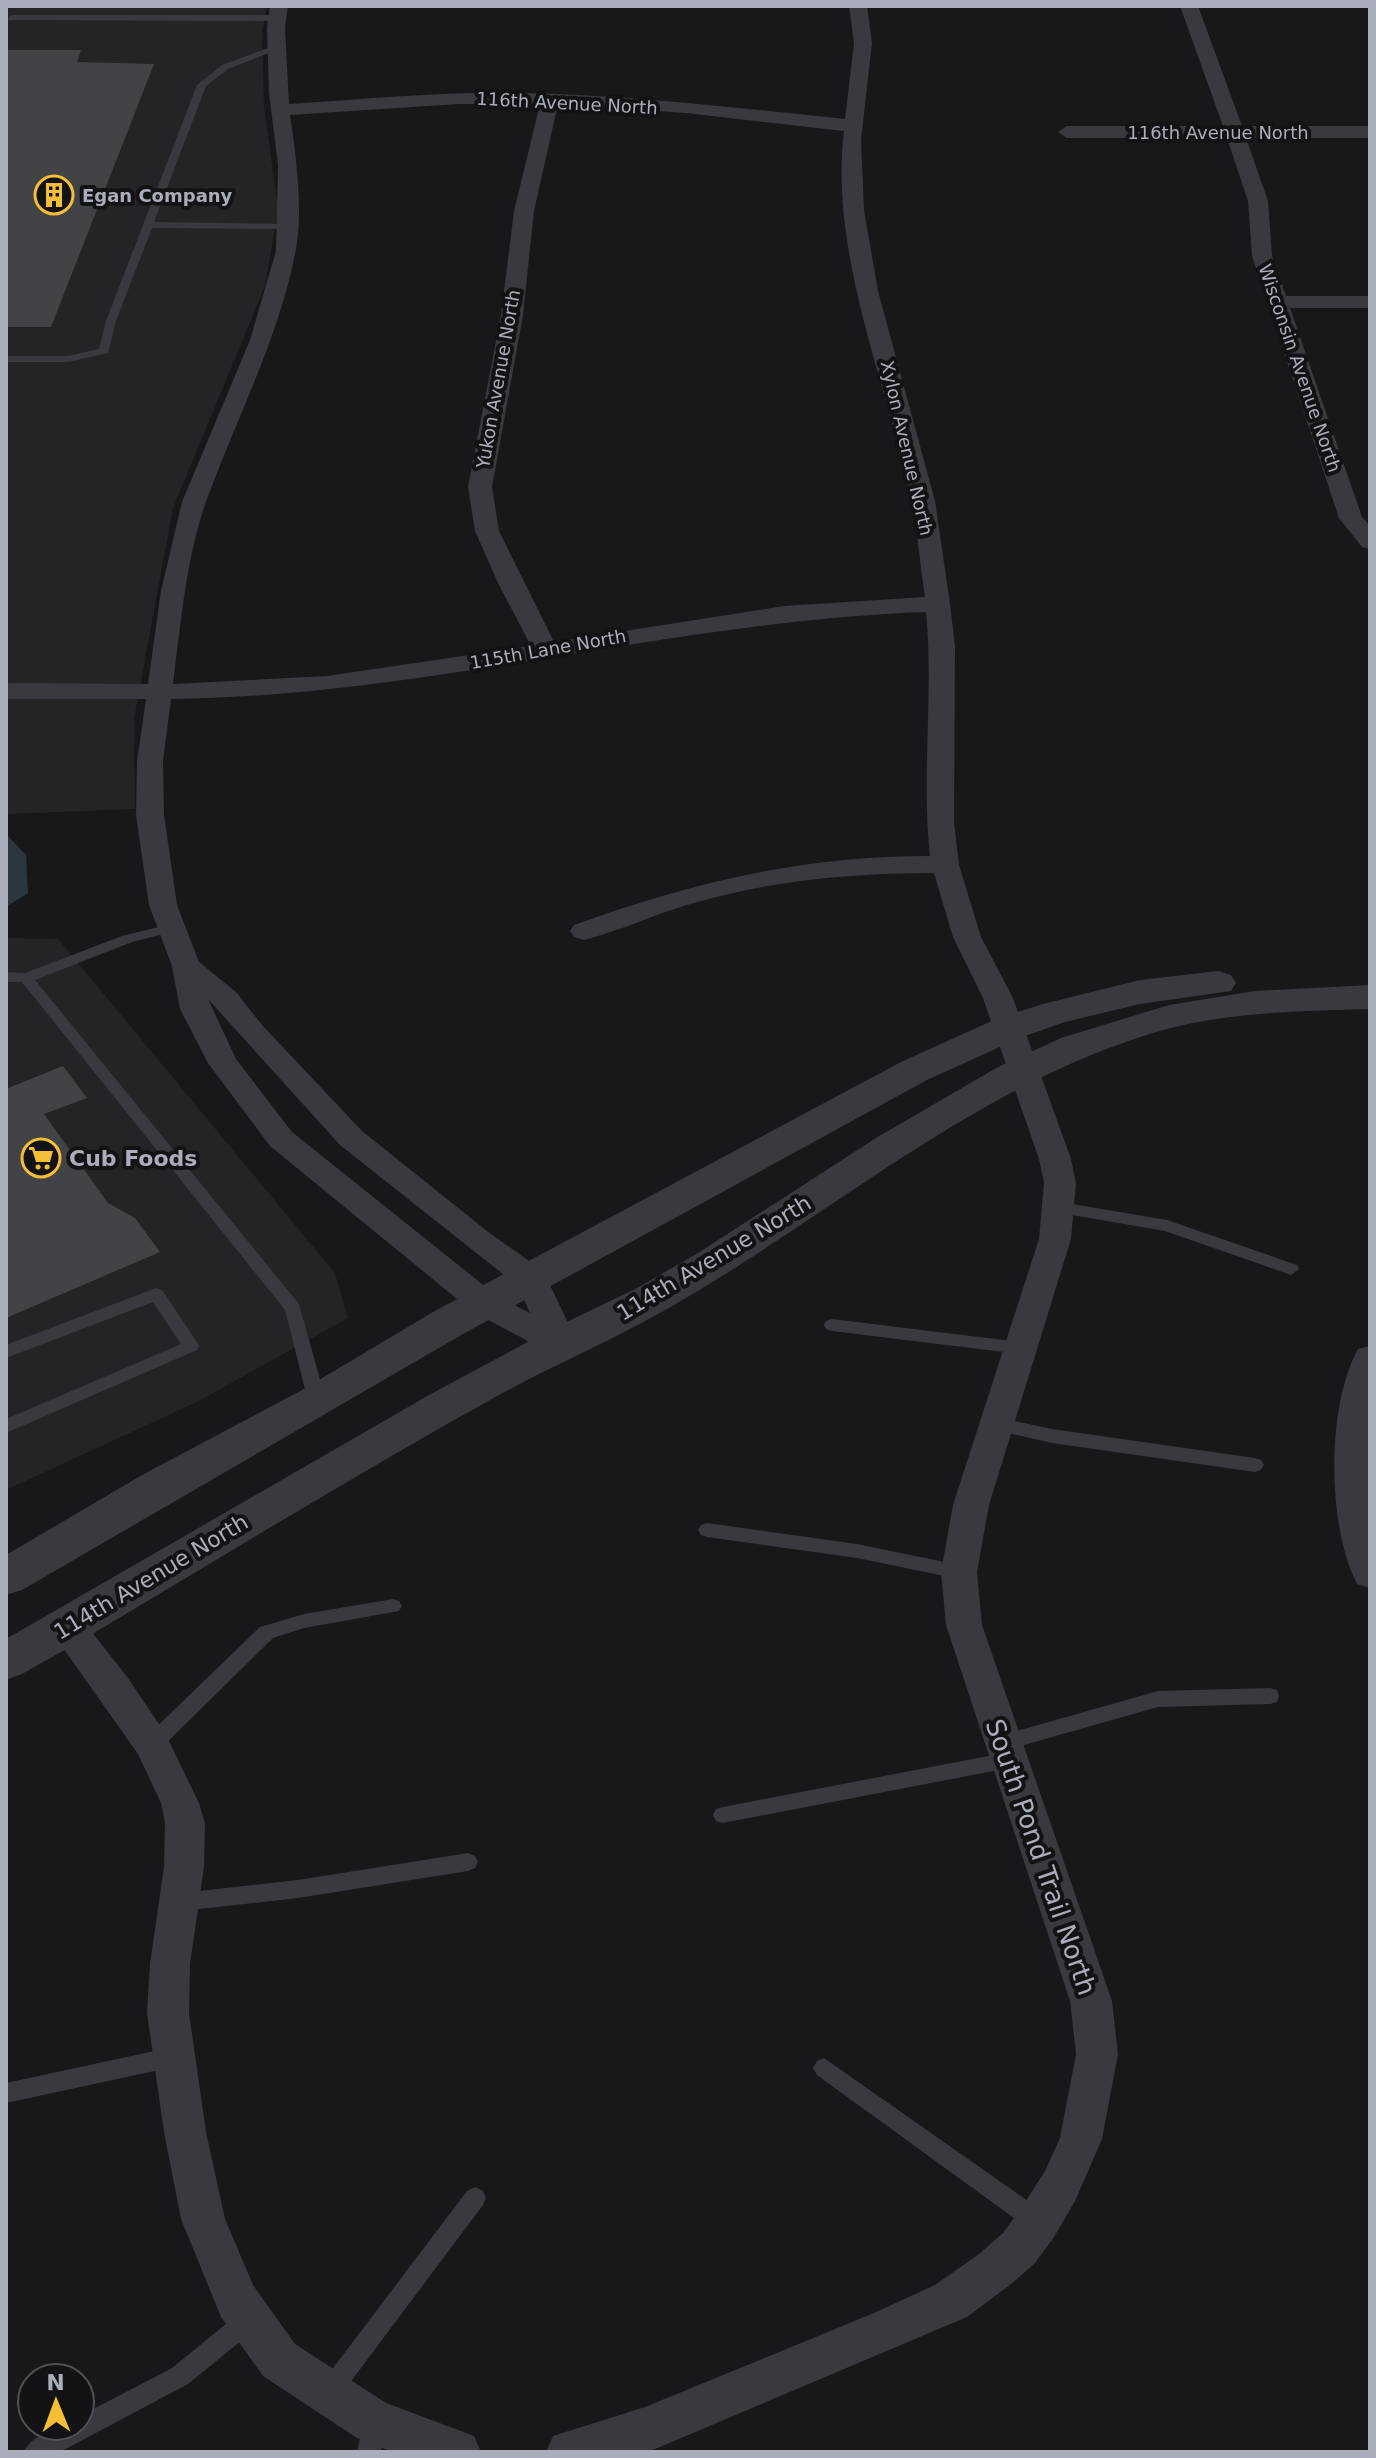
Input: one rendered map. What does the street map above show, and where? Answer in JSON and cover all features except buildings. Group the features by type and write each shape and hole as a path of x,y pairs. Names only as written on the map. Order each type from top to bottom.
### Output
{"street":[{"name":"Xylon Avenue North","path":"858,6 863,43 853,126 854,210 861,262 923,501 938,604 942,646 940,822 945,865 967,937 998,998 1024,1070"},
{"name":"Wisconsin Avenue North","path":"1189,6 1258,201 1262,256 1351,518 1370,542"},
{"path":"279,10 277,48 280,110 288,165 288,227 282,272 261,340 194,502 173,591 150,761 150,815 163,905 186,966 195,1009 223,1063 281,1139 485,1304 561,1343"},
{"name":"116th Avenue North","path":"280,110 438,99 550,99 617,102 853,126"},
{"name":"Yukon Avenue North","path":"545,648 510,583 487,531 480,487 510,326 524,211 550,99"},
{"name":"116th Avenue North","path":"1067,132 1370,132"},
{"path":"1279,302 1370,302"},
{"name":"115th Lane North","path":"6,691 158,691 325,684 442,668 545,648 767,613 829,607 938,604"},
{"path":"584,931 686,896 769,877 881,865 945,865"},
{"path":"186,966 226,999 252,1032 351,1138 476,1239 531,1279 561,1343"},
{"path":"6,1577 158,1487 317,1401 485,1304 914,1071 1009,1028 1069,1009 1186,985 1241,981 1370,980"},
{"name":"114th Avenue North","path":"6,1661 67,1628 248,1518 561,1343 650,1300 789,1216 938,1119 1024,1070 1101,1037 1210,1007 1265,1000 1370,997"},
{"name":"South Pond Trail North","path":"569,2452 645,2430 951,2301 1019,2248 1060,2186 1081,2139 1097,2054 1091,2001 964,1625 959,1572 971,1505 1055,1239 1060,1208 1060,1183 1055,1159 1024,1070"},
{"path":"1370,1358 1354,1418 1351,1475 1353,1506 1370,1574"},
{"path":"67,1628 115,1689 152,1744 180,1803 185,1823 181,1902 170,1964 168,2013 173,2057 203,2219 237,2301 279,2360 328,2393 371,2437 458,2452"}],"lane":[{"path":"9,18 17,6"},
{"path":"9,18 279,10"},
{"path":"6,359 68,359 104,351 111,321 202,85 225,67 277,48"},
{"path":"148,225 288,227"},
{"path":"6,977 26,978 127,939 171,928"},
{"path":"26,978 293,1308 317,1401"},
{"path":"1060,1208 1167,1226 1291,1269"},
{"path":"6,1352 156,1294 191,1346 6,1426"},
{"path":"832,1325 1020,1348"},
{"path":"996,1424 1052,1436 1255,1465"},
{"path":"707,1530 857,1551 959,1572"},
{"path":"152,1744 267,1632 304,1621 393,1606"},
{"path":"723,1815 1006,1752 1158,1699 1270,1696"},
{"path":"181,1902 298,1889 468,1862"},
{"path":"6,2093 173,2057"},
{"path":"824,2068 1038,2222"},
{"path":"328,2393 475,2198"},
{"path":"36,2452 180,2376 251,2318"}],"shaded area":[{"path":"6,6 267,6 262,32 264,105 278,209 265,286 173,508 134,719 135,809 6,814"},
{"path":"6,834 26,855 28,893 6,907"},
{"path":"6,938 58,939 335,1273 348,1318 197,1402 6,1490"}],"place":[{"name":"Egan Company","path":"54,195"},
{"name":"Cub Foods","path":"41,1158"}]}
